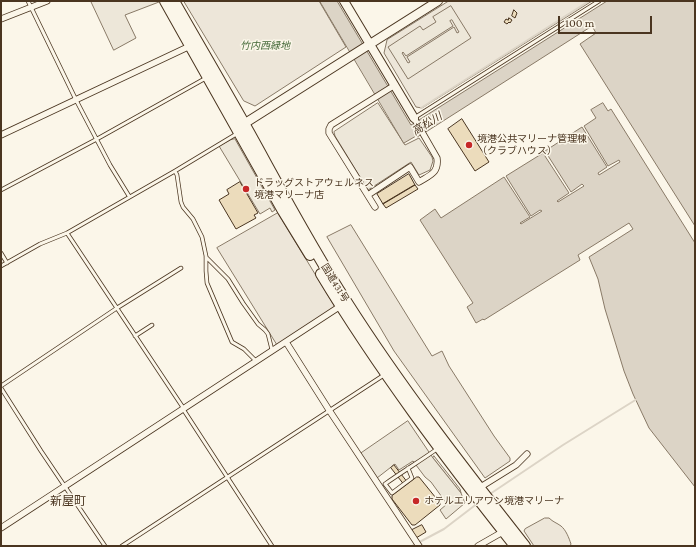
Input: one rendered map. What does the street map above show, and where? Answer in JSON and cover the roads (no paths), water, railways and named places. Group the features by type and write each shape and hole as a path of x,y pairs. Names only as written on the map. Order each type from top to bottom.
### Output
{"highway":[{"name":"国道431号","path":"165,1 207,77 242,128"},
{"name":"国道431号","path":"174,1 242,128 310,241 344,304 386,374 439,448 478,491"},
{"name":"国道431号","path":"344,304 488,506 507,530 524,546"},
{"name":"国道431号","path":"507,530 515,546"}],"street":[{"path":"1,19 46,1"},
{"path":"344,1 367,46 392,87 415,119 437,158 438,165 435,171 419,182 410,168 368,195"},
{"path":"242,128 352,55 438,1"},
{"path":"1,135 190,46"},
{"path":"375,207 329,133 329,129 331,125 392,87"},
{"path":"1,528 344,304"},
{"path":"286,342 419,546"},
{"path":"478,491 516,465 527,454"},
{"path":"478,546 507,530"}],"lane":[{"path":"28,1 76,100 110,165 129,196"},
{"path":"415,119 599,1"},
{"path":"1,190 97,139 207,77"},
{"path":"1,266 40,244 66,233 175,171 242,128"},
{"path":"175,171 183,207 193,219 202,237 205,246 208,283 232,342 244,349 256,361"},
{"path":"66,233 117,308 272,546"},
{"path":"1,253 7,263"},
{"path":"206,258 228,279 258,324 268,334 272,351"},
{"path":"105,546 41,451 1,387 117,308 181,268"},
{"path":"135,336 152,325"},
{"path":"122,546 386,374"},
{"path":"408,468 412,478 392,493 385,484 408,468 439,448"}],"water":[{"name":"高松川","path":"320,1 337,1 411,125 607,1 695,1 695,226 580,44 596,33 592,26 429,130 404,143"},
{"path":"603,103 608,111 611,109 695,243 695,487 649,428 633,394 624,371 605,309 598,279 589,257 633,229 629,223 578,255 580,260 484,320 483,319 476,323 467,307 473,303 420,220 435,209 441,218 504,177 530,217 520,223 521,224 542,211 540,210 531,216 506,176 543,153 569,193 557,201 558,202 584,186 582,184 571,192 545,151 582,127 607,167 598,173 599,175 620,162 619,160 608,166 584,126 596,118 591,110"}],"waterway":[{"path":"421,108 589,1"},
{"path":"490,494 563,445 637,399"},
{"path":"412,546 444,529 478,503"}],"place":[{"name":"境港公共マリーナ管理棟 （クラブハウス）","path":"469,145"},
{"name":"ドラッグストアウェルネス 境港マリーナ店","path":"246,189"},
{"name":"ホテルエリアワン境港マリーナ","path":"416,501"}],"district":[{"name":"新屋町","path":"68,501"}],"park label":[{"name":"竹内西緑地","path":"265,46"}]}
